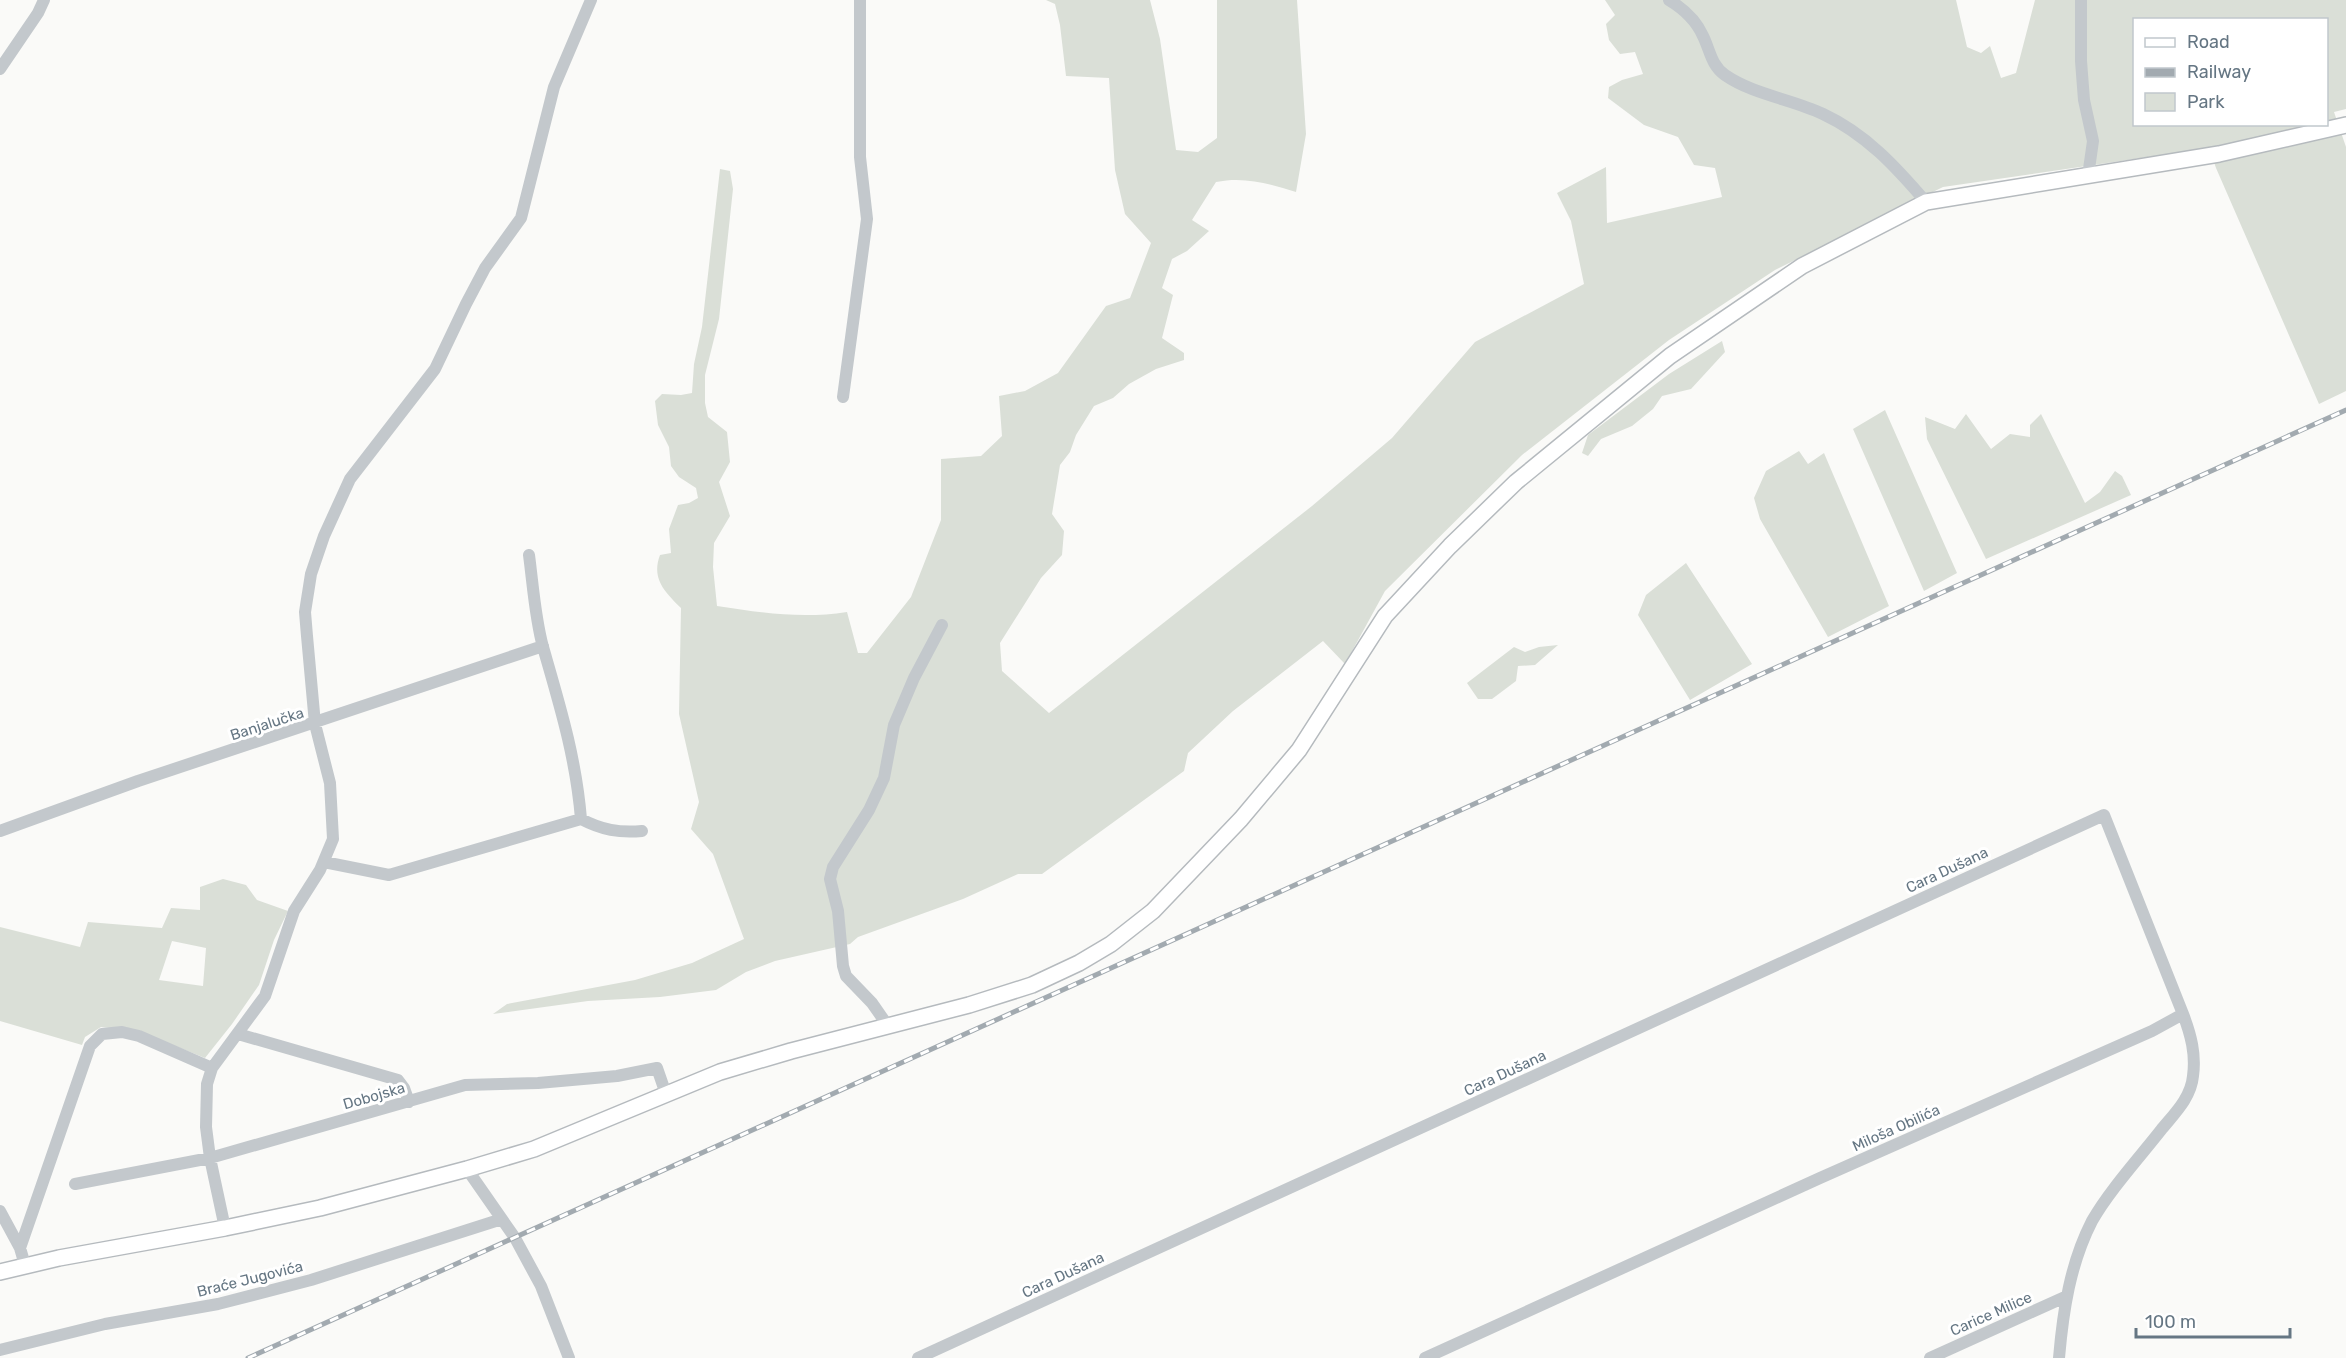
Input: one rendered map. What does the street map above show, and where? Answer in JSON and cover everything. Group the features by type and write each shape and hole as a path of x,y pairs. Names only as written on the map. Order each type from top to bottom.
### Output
{"main road":[{"path":"0,1272 25,1265 320,1208 467,1169 534,1149 720,1072 791,1051 969,1005 1032,985 1079,963 1111,944 1153,911 1241,819 1299,750 1385,616 1450,546 1516,482 1670,356 1802,266 1926,202 2219,154 2346,125"}],"street":[{"path":"0,69 38,13 44,0"},
{"path":"225,1228 210,1158 206,1127 207,1084 212,1068 265,996 294,911 324,862 333,839 330,783 315,724 305,612 311,574 324,536 350,479 435,369 485,268 521,218 554,87 591,0"},
{"path":"843,397 867,219 860,158 860,0"},
{"path":"1669,0 1681,7 1697,24 1714,63 1724,75 1785,101 1822,113 1849,129 1891,161 1926,202"},
{"path":"2081,0 2083,91 2093,141 2088,176"},
{"path":"529,555 543,646 556,687 578,777 581,819"},
{"path":"888,1026 872,1003 846,976 838,911 830,879 833,867 869,810 884,778 894,725 914,678 942,626"},
{"name":"Banjalučka","path":"0,831 138,781 315,724 543,646"},
{"name":"Cara Dušana","path":"918,1358 2104,815 2183,1014"},
{"path":"324,862 389,875 581,819 607,830 624,833 642,831"},
{"path":"2060,1358 2065,1298 2081,1248 2092,1223 2104,1202 2178,1111 2189,1093 2193,1078 2194,1054 2191,1035 2183,1014"},
{"name":"Miloša Obilića","path":"1425,1358 1831,1173 2152,1031 2183,1014"},
{"path":"20,1248 90,1046 102,1034 122,1032 140,1036 212,1068"},
{"path":"238,1034 398,1080 404,1088 408,1102"},
{"name":"Dobojska","path":"75,1184 210,1158 465,1085 538,1083 617,1076 657,1068 666,1094"},
{"path":"467,1169 512,1233 541,1286 569,1358"},
{"path":"0,1211 20,1248 25,1265"},
{"name":"Braće Jugovića","path":"0,1350 105,1324 218,1304 310,1280 502,1219"},
{"name":"Carice Milice","path":"1930,1358 2065,1298"}],"green space":[{"path":"1046,0 1150,0 1160,39 1176,150 1198,152 1217,138 1217,0 1297,0 1306,134 1296,192 1247,180 1216,182 1192,220 1209,231 1187,251 1172,259 1162,288 1173,295 1162,338 1184,353 1184,360 1156,369 1129,384 1113,398 1094,406 1076,435 1070,452 1060,465 1052,514 1064,531 1062,555 1041,578 1000,643 1002,671 1049,713 1312,506 1392,438 1475,342 1584,284 1571,221 1557,193 1606,167 1607,223 1722,197 1715,168 1694,165 1678,137 1644,125 1608,98 1609,87 1622,80 1643,74 1635,52 1620,54 1609,40 1606,24 1615,15 1605,0 1956,0 1967,47 1981,53 1990,46 2001,78 2016,73 2035,0 2346,0 2346,109 2334,112 2346,147 2346,391 2319,404 2209,148 1943,187 1775,270 1669,340 1522,455 1385,591 1345,664 1323,641 1233,711 1188,753 1184,771 1042,874 1018,874 963,899 858,937 850,944 775,961 746,972 716,990 660,997 588,1001 493,1014 507,1004 635,980 692,963 744,939 713,854 691,829 699,802 679,714 681,608 665,591 657,571 660,555 671,553 669,529 678,505 698,498 696,488 679,477 671,466 669,447 658,425 655,401 662,394 692,393 720,169 730,171 733,189 719,319 705,375 705,403 708,417 727,432 730,462 719,482 730,516 714,543 713,567 717,606 798,615 847,612 858,653 867,653 911,597 941,520 941,459 981,456 1002,436 999,396 1025,391 1058,373 1106,306 1130,298 1151,243 1125,214 1115,170 1109,78 1066,76 1055,4"},
{"path":"1722,341 1725,352 1691,389 1662,396 1653,409 1632,426 1601,439 1588,456 1582,453 1588,435 1669,374"},
{"path":"1885,410 1957,573 1924,591 1853,429"},
{"path":"1966,414 1991,449 2010,434 2030,437 2030,425 2041,414 2085,503 2100,492 2115,471 2122,476 2131,495 1986,559 1927,439 1925,417 1955,429"},
{"path":"1799,451 1808,464 1824,453 1889,606 1828,637 1760,519 1754,498 1766,471"},
{"path":"1686,563 1752,664 1690,700 1638,615 1646,595"},
{"path":"1558,645 1535,665 1518,666 1516,681 1492,699 1478,699 1467,683 1514,647 1525,652 1539,647"},
{"path":"223,879 246,885 257,900 288,911 274,940 259,985 205,1058 138,1031 101,1027 85,1037 82,1045 0,1021 0,927 80,947 88,922 162,928 171,908 200,910 200,887","holes":["172,941 206,948 203,986 159,980"]}],"railway":[{"path":"248,1358 2346,410"}]}
